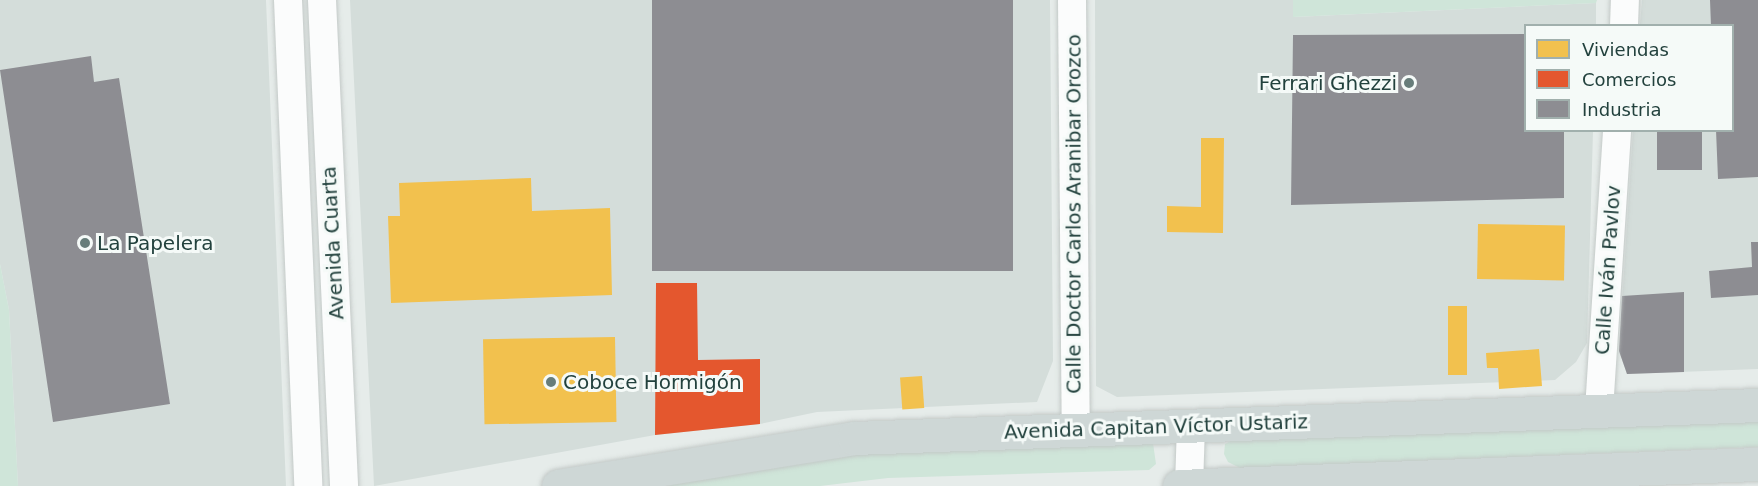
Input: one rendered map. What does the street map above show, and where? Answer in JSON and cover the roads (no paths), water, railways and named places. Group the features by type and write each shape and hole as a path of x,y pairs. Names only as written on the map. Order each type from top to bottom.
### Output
{"main road":[{"name":"Avenida Capitan Víctor Ustariz","path":"558,486 854,438 1758,405"},
{"path":"1179,486 1758,464"}],"street":[{"name":"Avenida Cuarta","path":"288,0 308,486"},
{"name":"Avenida Cuarta","path":"322,0 344,486"},
{"name":"Calle Doctor Carlos Aranibar Orozco","path":"1072,0 1076,429"},
{"path":"1624,24 1625,0"},
{"path":"290,46 324,44"},
{"name":"Calle Iván Pavlov","path":"1599,410 1617,132"},
{"path":"1190,486 1191,427"}],"place":[{"name":"Ferrari Ghezzi","path":"1409,83"},
{"name":"La Papelera","path":"85,243"},
{"name":"Coboce Hormigón","path":"551,382"}]}
